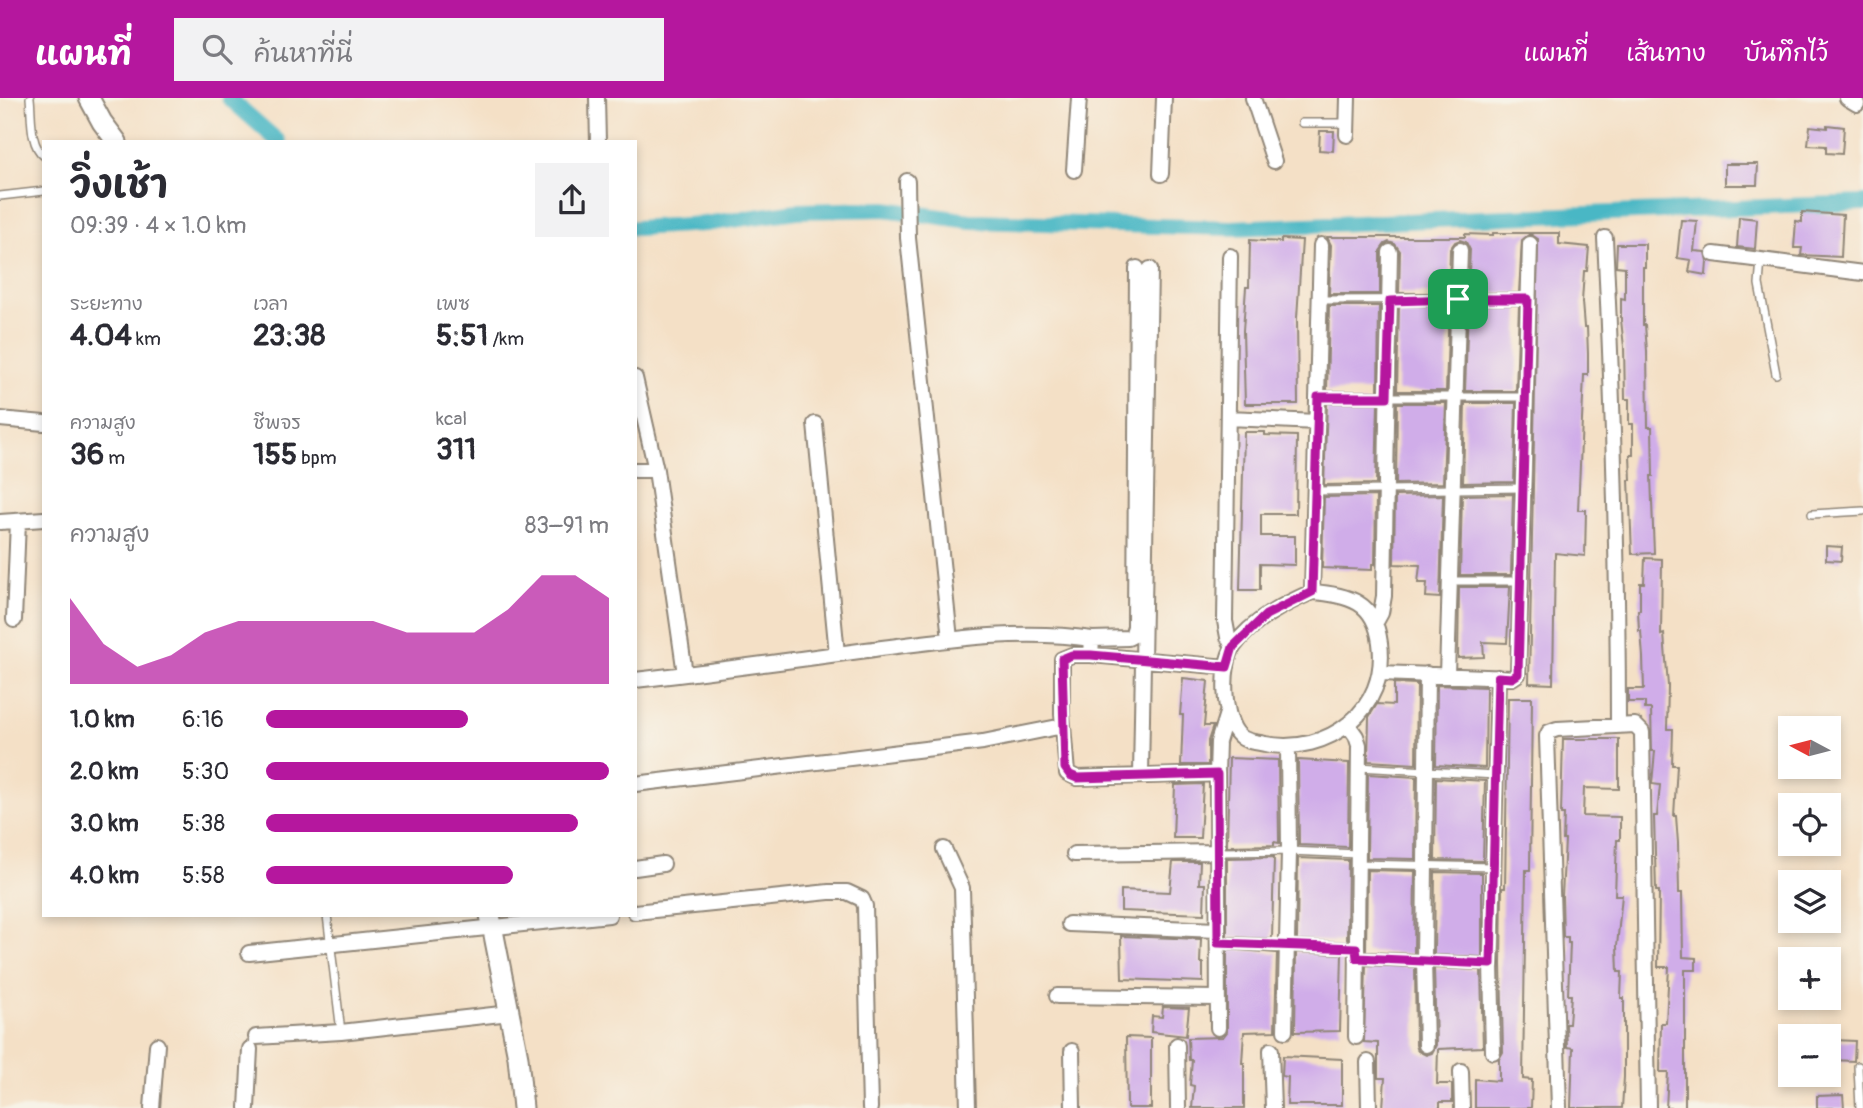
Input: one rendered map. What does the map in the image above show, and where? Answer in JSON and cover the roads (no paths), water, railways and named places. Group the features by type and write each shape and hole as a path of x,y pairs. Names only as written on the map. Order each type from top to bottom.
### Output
{"street":[{"path":"89,98 116,140"},
{"path":"597,98 598,140"},
{"path":"1074,170 1079,98"},
{"path":"1161,174 1164,98"},
{"path":"1253,98 1273,161"},
{"path":"1347,129 1349,98"},
{"path":"907,188 907,221 950,639"},
{"path":"1605,238 1618,563 1618,724"},
{"path":"1381,673 1512,678 1518,674 1530,244"},
{"path":"1312,592 1321,245"},
{"path":"1447,675 1460,250"},
{"path":"1376,622 1381,613 1384,596 1390,252"},
{"path":"1714,254 1863,273"},
{"path":"1230,256 1225,621 1233,647"},
{"path":"637,680 990,635 1058,634 1092,639 1132,636 1135,627 1143,268 1144,660 1141,775"},
{"path":"637,387 656,470 685,674"},
{"path":"1228,418 1317,422"},
{"path":"0,419 42,423"},
{"path":"815,424 837,654"},
{"path":"637,470 656,470"},
{"path":"0,522 42,519"},
{"path":"14,620 18,521"},
{"path":"1218,1028 1218,742 1227,713 1227,667 1233,647 1266,615 1312,592 1335,594 1360,604 1376,622 1382,659 1381,673 1360,713 1341,731 1301,746 1288,747 1245,740 1234,730 1227,713"},
{"path":"1091,655 1092,639"},
{"path":"1217,774 1077,778 1070,775 1065,768 1062,659 1072,655 1091,655 1227,667"},
{"path":"1426,1045 1424,959 1427,674"},
{"path":"1493,1052 1491,964 1498,677"},
{"path":"1559,1108 1547,736 1549,732 1557,729 1618,724 1635,725 1642,732 1648,1108"},
{"path":"1348,725 1359,744 1356,1037"},
{"path":"637,784 983,742 1063,726"},
{"path":"1285,1031 1288,747"},
{"path":"944,849 962,888 968,1108"},
{"path":"1074,854 1219,852"},
{"path":"637,868 663,864"},
{"path":"637,912 829,892 847,892 862,899 865,906 870,1108"},
{"path":"249,953 330,945 491,921 570,917"},
{"path":"491,921 518,1057 523,1108"},
{"path":"1069,924 1217,936"},
{"path":"1058,996 1217,998"},
{"path":"247,1108 253,1043 510,1013"},
{"path":"152,1108 156,1045"},
{"path":"1177,1045 1178,1108"},
{"path":"1271,1050 1273,1108"},
{"path":"1072,1051 1073,1108"},
{"path":"1368,1062 1369,1108"},
{"path":"1461,1071 1462,1108"}],"lane":[{"path":"30,98 35,143 42,155"},
{"path":"1302,123 1347,129"},
{"path":"0,196 42,191"},
{"path":"1761,259 1759,284 1776,373"},
{"path":"1321,300 1528,299"},
{"path":"1318,397 1525,397"},
{"path":"1316,491 1522,488"},
{"path":"1812,514 1863,511"},
{"path":"1451,580 1521,581"},
{"path":"1359,767 1495,775"},
{"path":"1219,852 1289,851 1358,859 1493,867"},
{"path":"327,917 341,1032"},
{"path":"1217,936 1287,946 1491,964"},
{"path":"1858,1066 1860,1108"}],"waterway":[{"path":"229,98 277,140"},
{"path":"637,228 704,224 797,211 885,209 970,221 1231,228 1863,203"}]}
